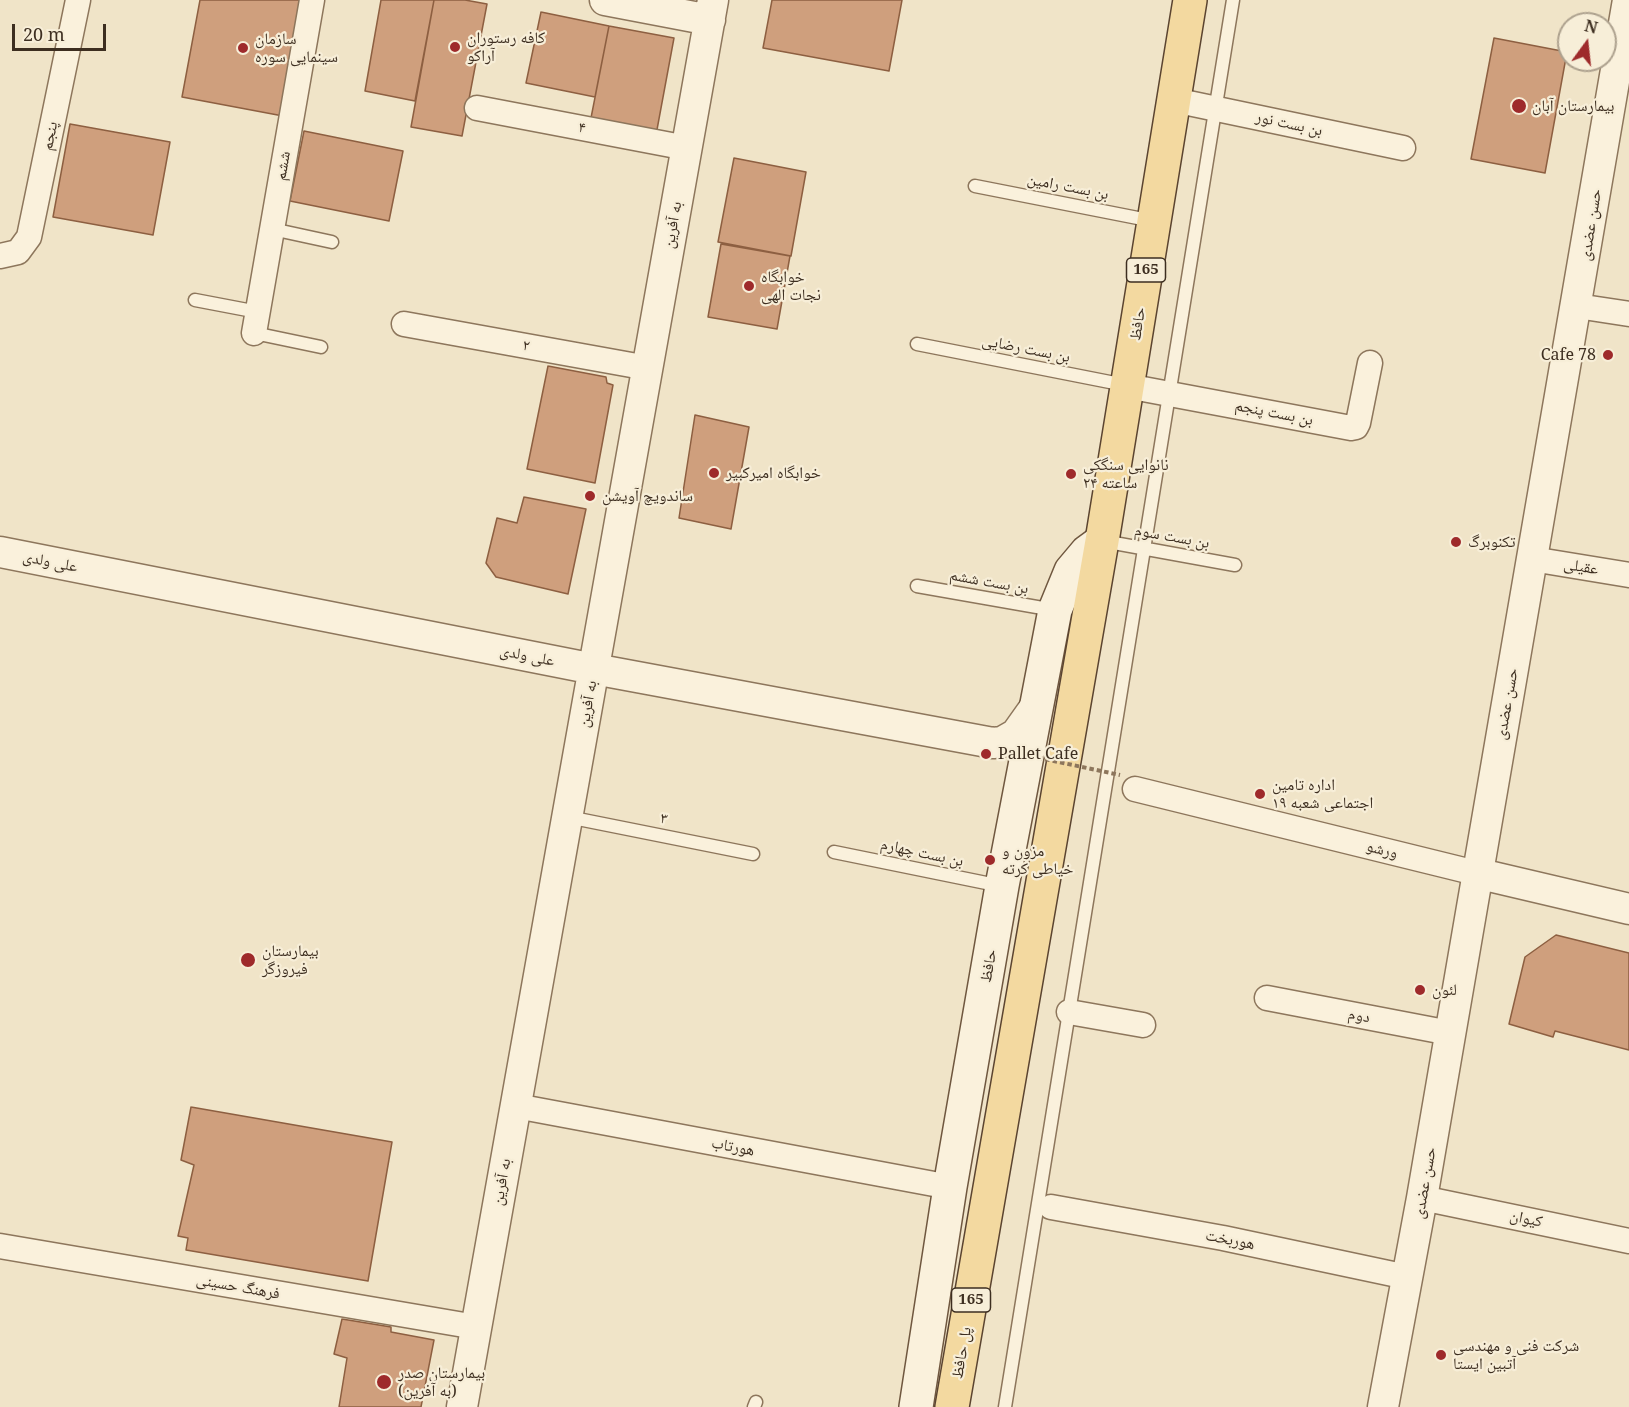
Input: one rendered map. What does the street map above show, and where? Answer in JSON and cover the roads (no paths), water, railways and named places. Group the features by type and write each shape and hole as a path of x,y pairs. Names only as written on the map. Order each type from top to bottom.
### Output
{"main road":[{"name":"حافظ","path":"990,1192 1102,541 1190,0"},
{"name":"حافظ","path":"916,1407 950,1187 1002,886 1055,610 1071,571 1087,552 1102,541"},
{"name":"پل حافظ","path":"952,1407 990,1192"}],"street":[{"name":"پنجم","path":"1,256 18,252 29,237 78,0"},
{"name":"ششم","path":"256,322 312,0"},
{"path":"605,0 712,10"},
{"name":"حسن عضدی","path":"1383,1407 1422,1198 1476,873 1577,306 1628,0"},
{"name":"به آفرین","path":"462,1407 712,10"},
{"name":"بن بست نور","path":"1174,100 1403,148"},
{"name":"۴","path":"477,108 687,148"},
{"path":"1577,306 1629,314"},
{"name":"۲","path":"404,324 648,368"},
{"name":"بن بست پنجم","path":"1127,386 1351,428 1356,427 1358,423 1370,363"},
{"name":"علی ولدی","path":"0,552 594,669 993,743 1002,742 1016,734 1038,703"},
{"name":"عقیلی","path":"1532,559 1629,575"},
{"name":"ورشو","path":"1127,782 1476,873 1629,909"},
{"name":"دوم","path":"1267,998 1450,1033"},
{"path":"1069,1012 1143,1025"},
{"name":"هورتاب","path":"516,1106 950,1187"},
{"name":"کیوان","path":"1422,1198 1629,1241"},
{"name":"هوربخت","path":"1051,1208 1223,1238 1407,1276"},
{"name":"فرهنگ حسینی","path":"0,1246 476,1327"}],"lane":[{"path":"1005,1407 1233,0"},
{"name":"بن بست رامین","path":"975,186 1154,221"},
{"path":"272,228 332,242"},
{"path":"195,300 321,347"},
{"name":"بن بست رضایی","path":"917,344 1127,386"},
{"name":"بن بست سوم","path":"1102,541 1235,565"},
{"name":"بن بست ششم","path":"917,586 1055,610"},
{"name":"۳","path":"567,817 753,854"},
{"name":"بن بست چهارم","path":"834,852 1002,886"}],"place":[{"name":"کافه رستوران آراکو","path":"455,47"},
{"name":"سازمان سینمایی سوره","path":"243,48"},
{"name":"بیمارستان آبان","path":"1519,106"},
{"name":"خوابگاه نجات الهی","path":"749,286"},
{"name":"Cafe 78","path":"1608,355"},
{"name":"خوابگاه امیرکبیر","path":"714,473"},
{"name":"نانوایی سنگکی ۲۴ ساعته","path":"1071,474"},
{"name":"ساندویچ آویشن","path":"590,496"},
{"name":"تکنوبرگ","path":"1456,542"},
{"name":"Pallet Cafe","path":"986,754"},
{"name":"اداره تامین اجتماعی شعبه ۱۹","path":"1260,794"},
{"name":"مزون و خیاطی کرته","path":"990,860"},
{"name":"بیمارستان فیروزگر","path":"248,960"},
{"name":"لئون","path":"1420,990"},
{"name":"شرکت فنی و مهندسی آتبین ایستا","path":"1441,1355"},
{"name":"بیمارستان صدر (به آفرین)","path":"384,1382"}]}
